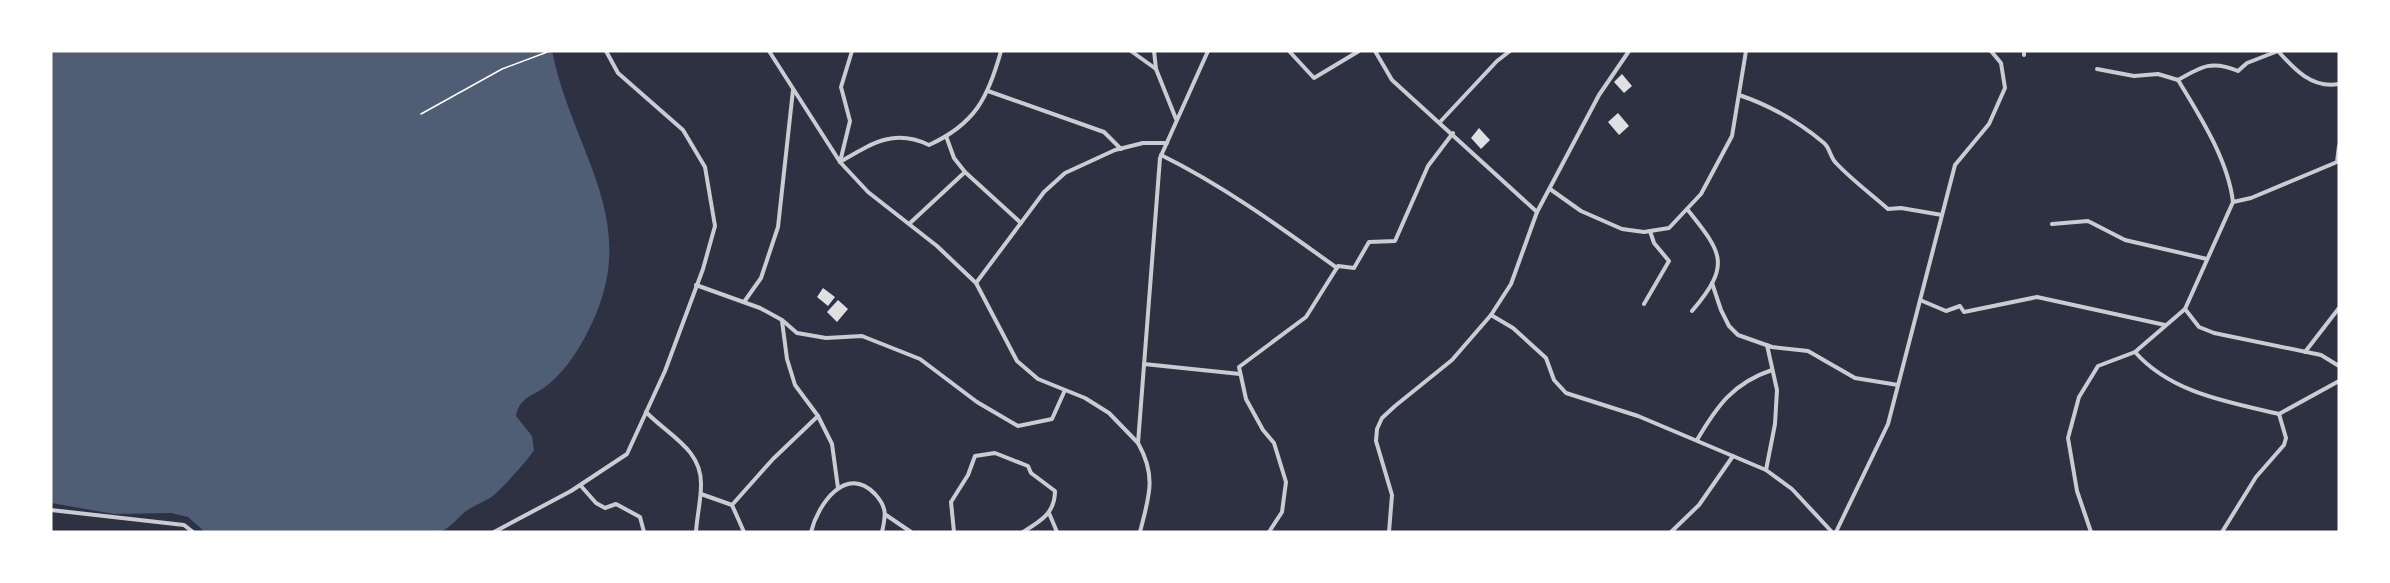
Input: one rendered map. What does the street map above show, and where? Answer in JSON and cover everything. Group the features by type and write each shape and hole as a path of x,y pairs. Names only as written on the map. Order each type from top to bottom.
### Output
{"street":[{"path":"494,532 581,486 627,454 665,371 703,269 715,225 705,167 683,130 618,73 606,51"},
{"path":"770,51 840,162 868,192 937,246 976,283 1017,361 1038,379 1085,398 1109,413 1138,443 1147,460 1152,485 1140,532"},
{"path":"840,162 850,121 841,87 852,51"},
{"path":"840,162 887,138 915,139 929,145 946,136 979,109 988,91 1001,51"},
{"path":"1131,51 1156,69"},
{"path":"1154,51 1156,69 1176,120"},
{"path":"1138,443 1161,155 1208,51"},
{"path":"1290,51 1314,78 1359,51"},
{"path":"1375,51 1392,80 1453,133 1537,212"},
{"path":"1440,122 1497,61 1510,51"},
{"path":"1389,532 1392,495 1376,441 1377,429 1382,418 1452,360 1491,315 1511,284 1537,212 1599,95 1629,51"},
{"path":"1550,188 1581,211 1622,229 1650,231 1669,228 1701,194 1732,136 1746,51"},
{"path":"1491,315 1519,333 1546,358 1554,380 1566,393 1615,407 1766,470 1792,489 1834,532 1888,424 1955,165 1989,124 2005,88 2001,63 1991,51"},
{"path":"2178,80 2197,69 2216,64 2238,71 2247,63 2278,51 2294,69 2313,82 2339,84"},
{"path":"2091,532 2077,491 2068,438 2079,397 2098,366 2135,352 2185,309 2233,202 2232,188 2223,167 2193,105 2178,80 2158,74 2134,76 2097,69"},
{"path":"744,302 761,278 778,226 793,89"},
{"path":"988,91 1104,132 1122,149"},
{"path":"1739,95 1756,101 1792,121 1827,145 1837,164 1888,209 1901,208 1942,215"},
{"path":"1161,155 1256,210 1337,268 1354,268 1369,242 1395,241 1428,166 1453,133"},
{"path":"946,136 954,158 965,172 1021,224"},
{"path":"976,283 1044,192 1065,173 1096,157 1122,149 1143,143 1167,143"},
{"path":"2233,202 2251,198 2337,162 2339,146"},
{"path":"909,224 965,172"},
{"path":"1687,209 1713,241 1719,257 1719,268 1712,283 1692,311"},
{"path":"2052,224 2088,221 2125,240 2207,259"},
{"path":"1644,304 1669,261 1654,243 1650,231"},
{"path":"1269,532 1282,512 1286,482 1274,442 1263,430 1246,399 1239,366 1306,317 1337,268"},
{"path":"1712,283 1729,326 1738,335 1767,345 1808,351 1855,378 1898,385"},
{"path":"696,285 744,302 782,320 797,333 826,338 862,336 920,359 977,402 1018,426 1052,419 1065,390"},
{"path":"1920,300 1946,311 1960,306 1964,312 2037,297 2166,326"},
{"path":"2305,352 2339,308"},
{"path":"2185,309 2199,327 2214,333 2321,355 2339,366"},
{"path":"782,320 795,385 818,416 832,444 838,488"},
{"path":"1766,470 1777,403 1767,345"},
{"path":"2135,352 2149,368 2173,383 2226,401 2278,414 2339,381"},
{"path":"1144,364 1240,374"},
{"path":"1697,440 1735,388 1750,377 1772,370"},
{"path":"646,412 678,439 699,463 700,494 696,532"},
{"path":"2222,532 2256,477 2284,445 2286,438 2278,414"},
{"path":"732,505 773,459 818,416"},
{"path":"954,532 951,502 968,475 975,456 994,453 1028,466 1031,473 1055,491 1055,503 1049,513 1044,519 1023,532"},
{"path":"1671,532 1699,505 1733,456"},
{"path":"812,532 820,509 838,488 857,482 868,487 884,504 886,514 882,532"},
{"path":"581,486 596,504 604,508 616,504 640,517 644,532"},
{"path":"700,494 732,505 744,532"},
{"path":"51,510 184,525 193,532"},
{"path":"1049,513 1057,532"},
{"path":"886,514 911,532"}],"path":[{"path":"421,114 502,69 550,51"}],"water":[{"path":"51,51 552,51 562,89 600,192 608,225 609,260 602,297 578,350 555,378 525,400 518,409 516,416 532,436 534,450 514,475 490,498 469,509 440,532 205,532 188,517 171,513 114,514 51,503"}],"building":[{"path":"1622,74 1632,86 1624,93 1614,82"},
{"path":"1618,113 1629,126 1619,135 1608,122"},
{"path":"1479,128 1490,140 1481,149 1471,138"},
{"path":"823,288 835,297 828,306 817,297"},
{"path":"838,300 848,309 837,322 827,312"}]}
